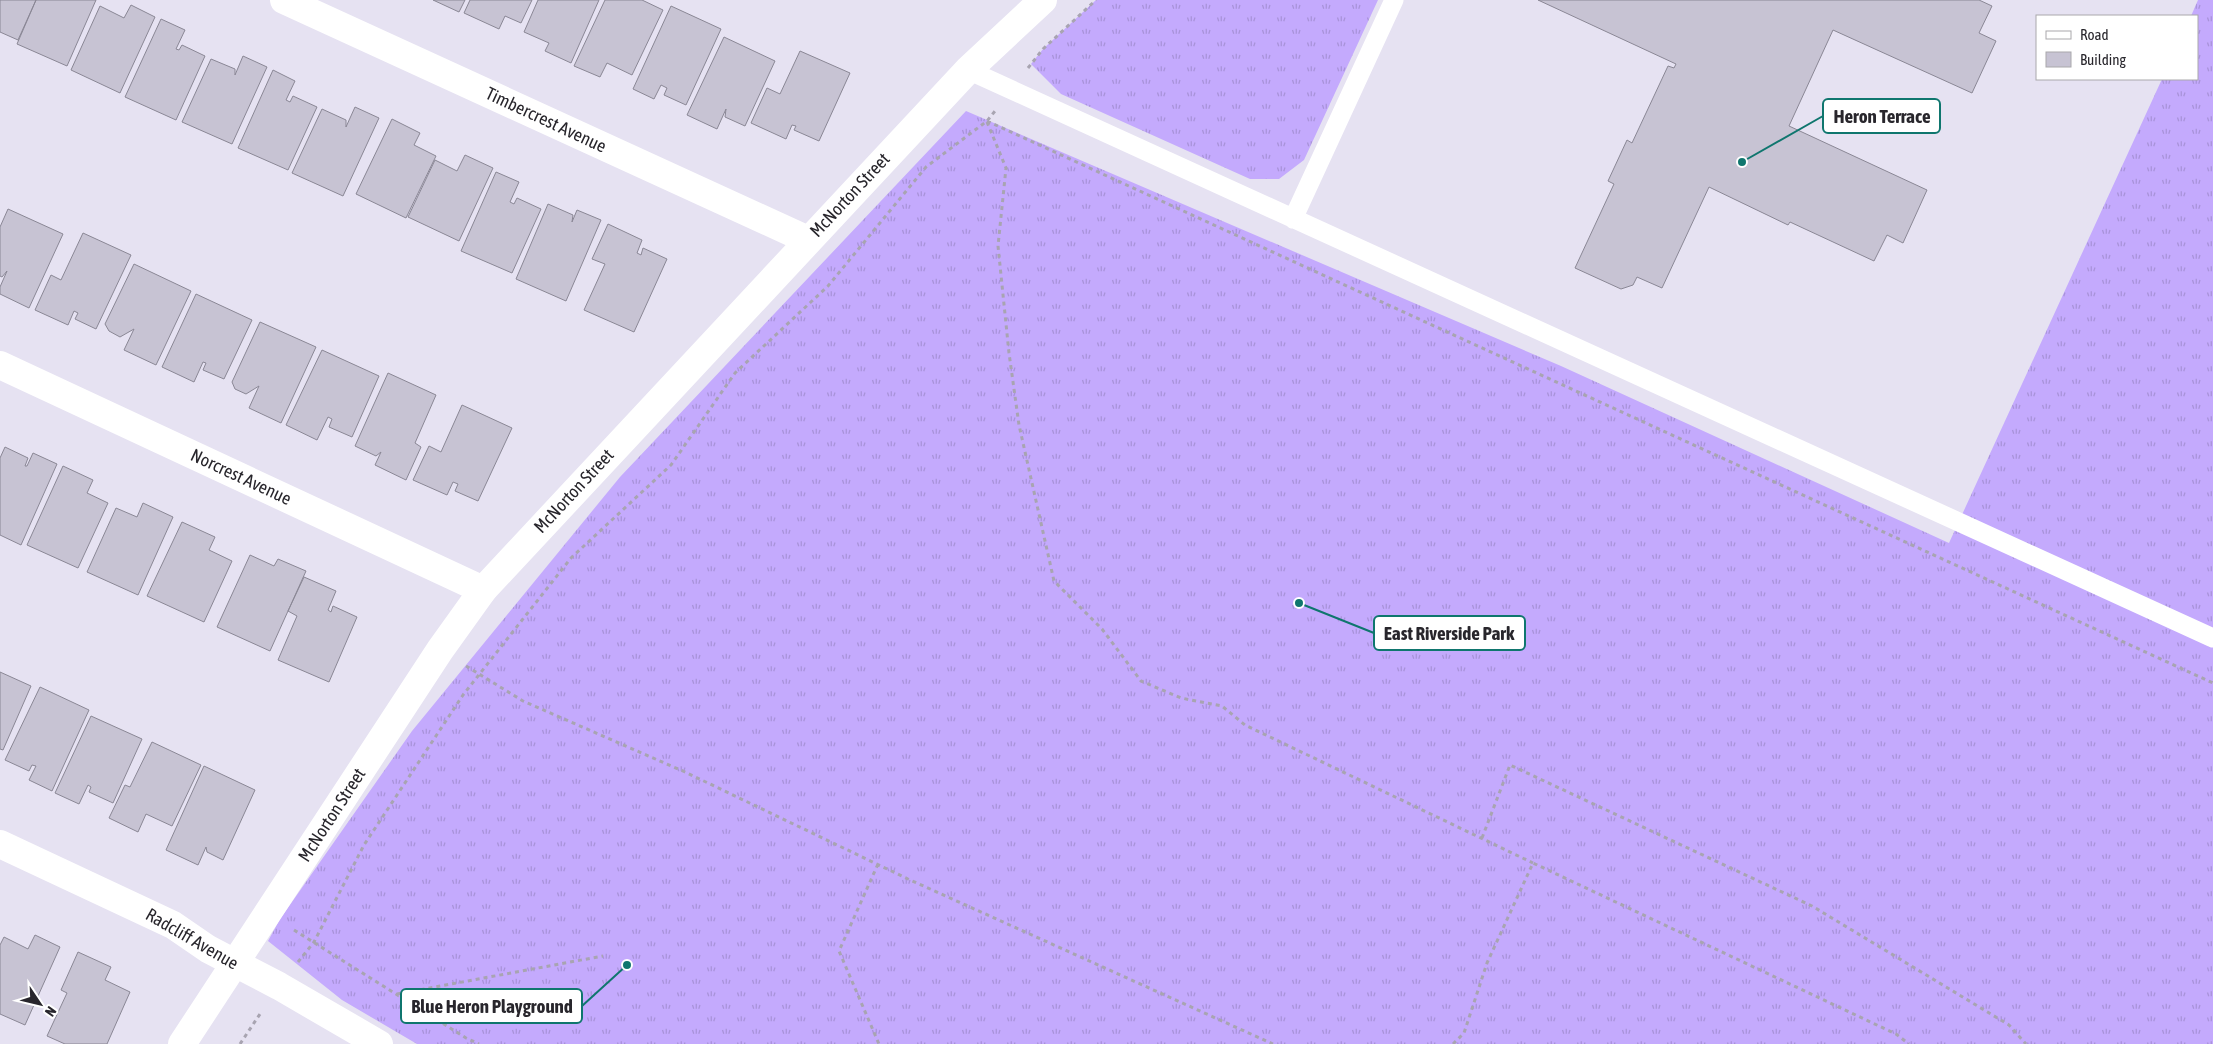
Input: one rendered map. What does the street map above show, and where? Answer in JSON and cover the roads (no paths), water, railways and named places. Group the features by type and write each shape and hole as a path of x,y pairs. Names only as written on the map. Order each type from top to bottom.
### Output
{"street":[{"name":"Timbercrest Avenue","path":"284,0 808,240"},
{"name":"McNorton Street","path":"182,1044 440,650 483,590 968,70 1043,0"},
{"name":"Norcrest Avenue","path":"0,365 483,590"},
{"name":"Radcliff Avenue","path":"0,844 173,925 208,949 280,986 378,1044"}],"lane":[{"path":"1293,219 1394,0"},
{"path":"968,70 2213,638"}],"place":[{"name":"Heron Terrace","path":"1742,162"},
{"name":"East Riverside Park","path":"1299,603"},
{"name":"Blue Heron Playground","path":"627,965"}]}
